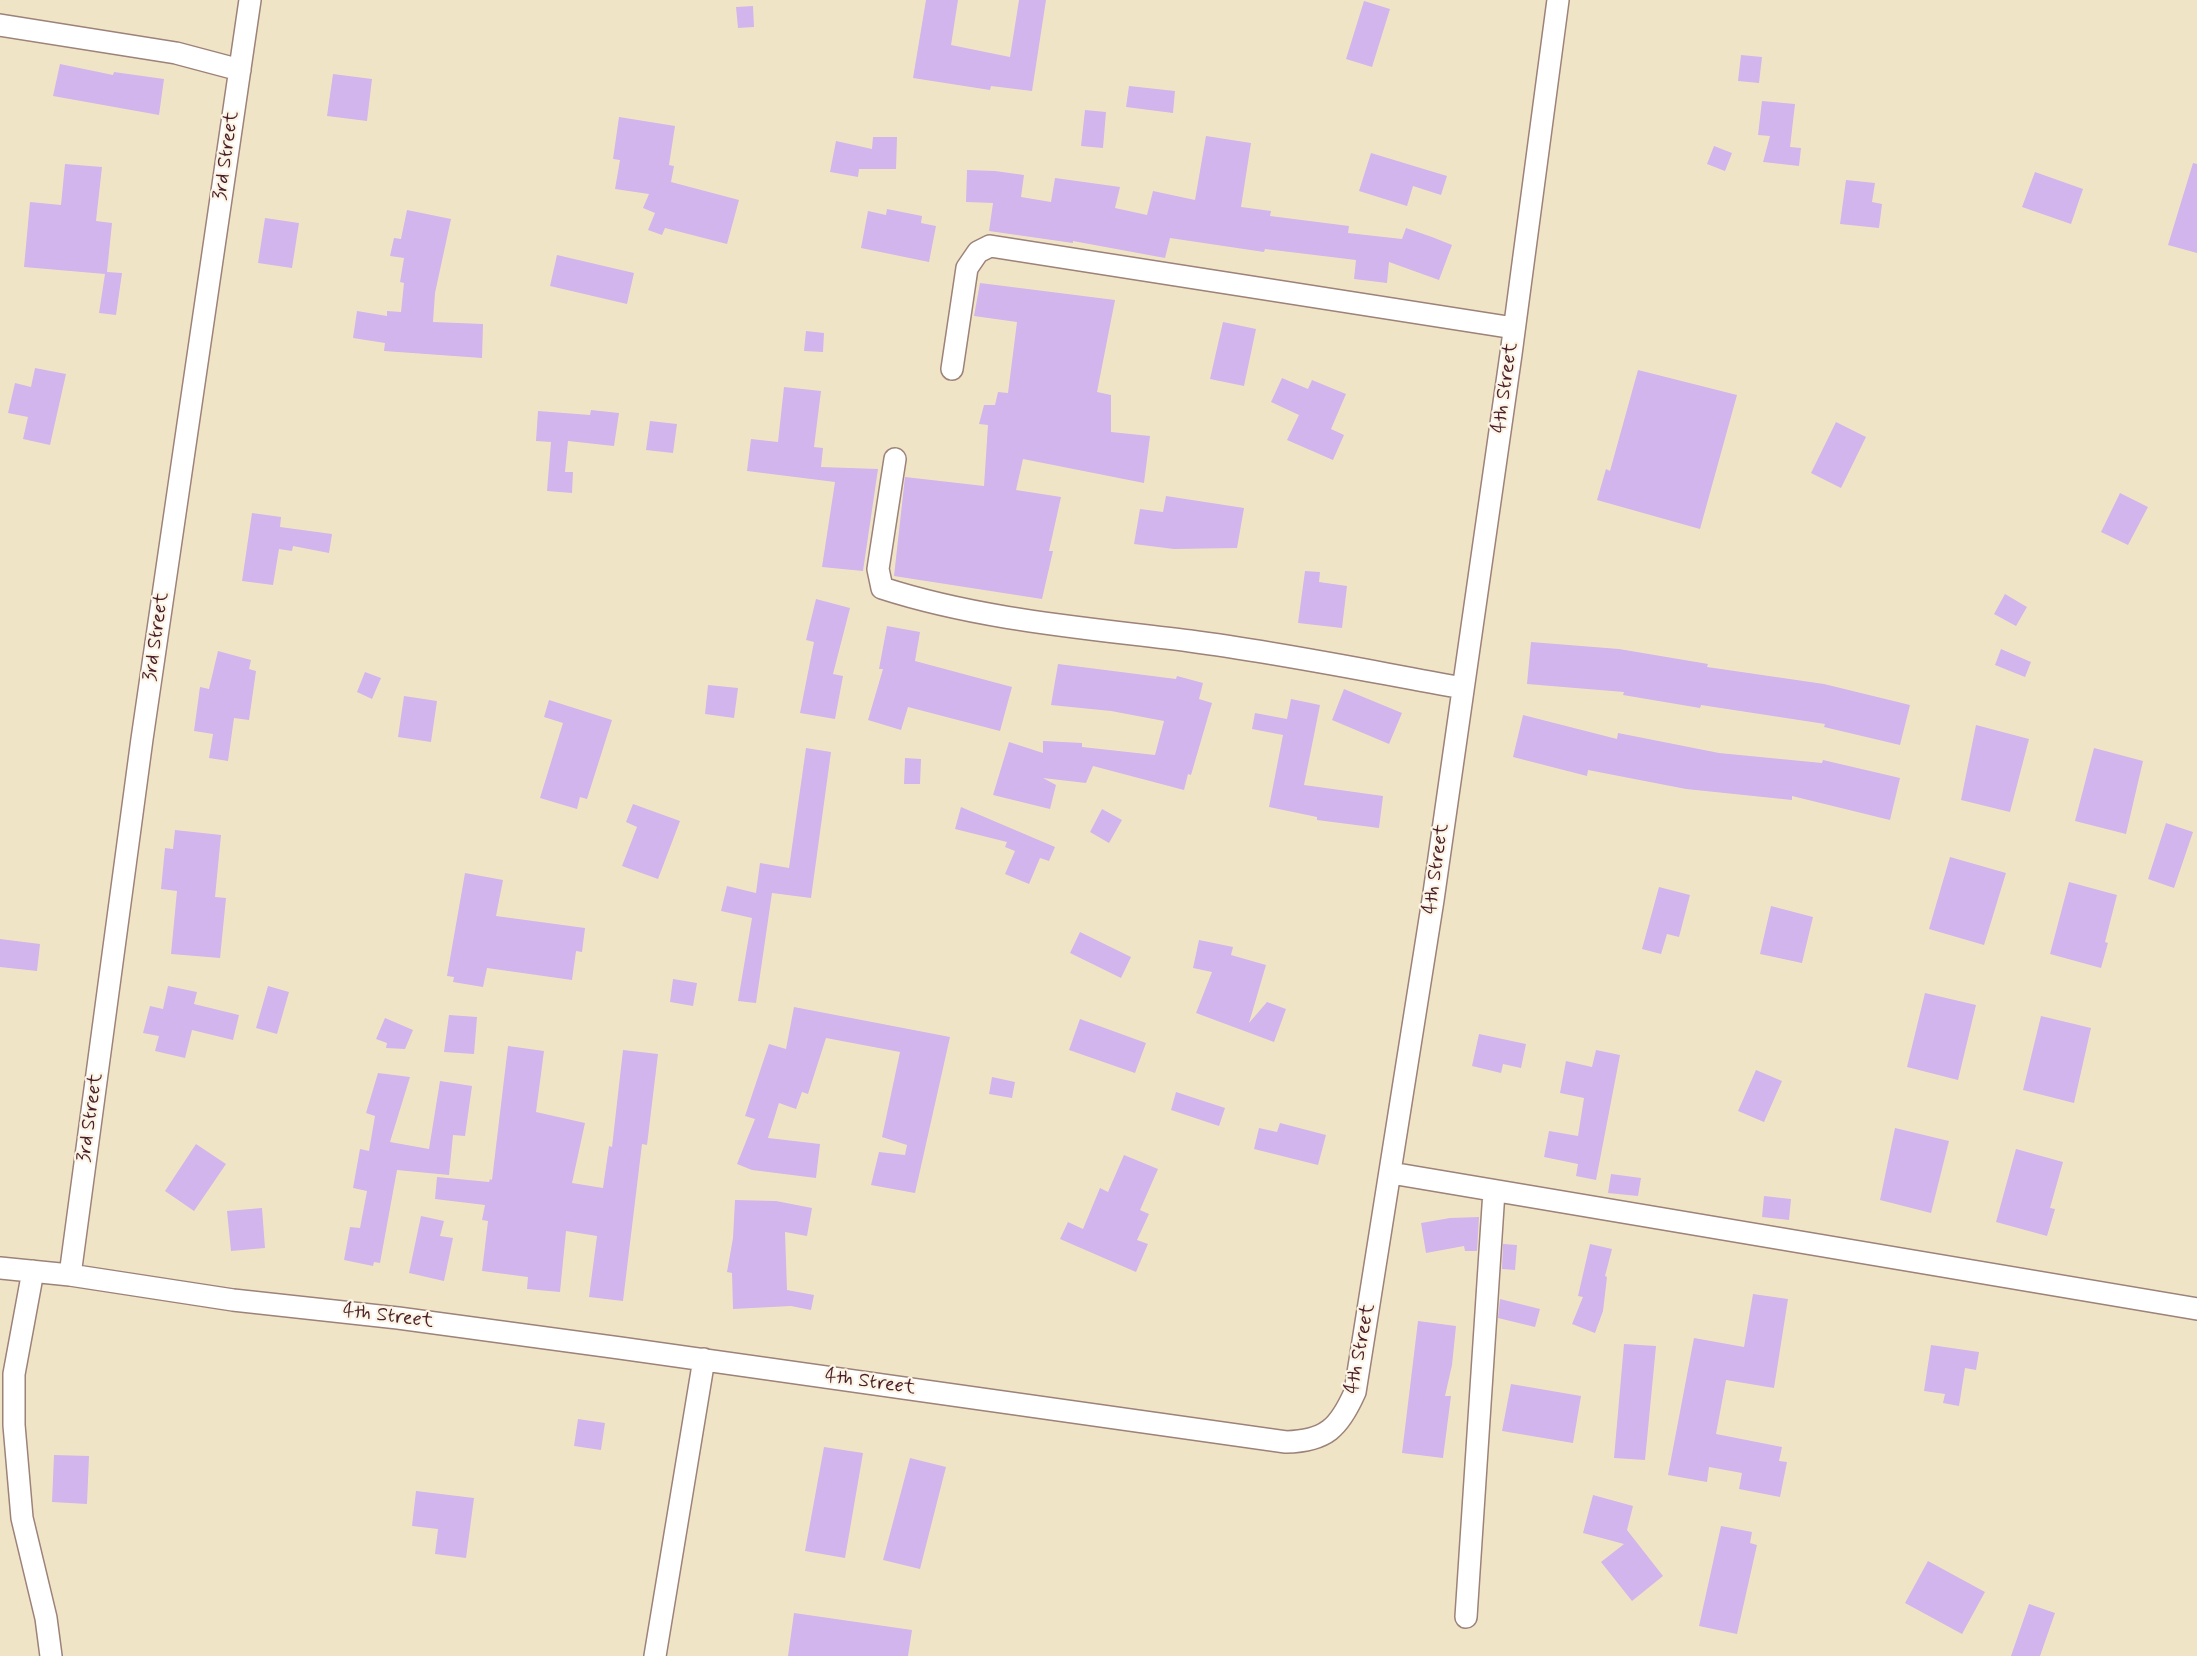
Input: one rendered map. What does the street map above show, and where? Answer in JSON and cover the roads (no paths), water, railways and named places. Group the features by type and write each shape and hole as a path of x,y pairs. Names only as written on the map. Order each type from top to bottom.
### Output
{"street":[{"name":"3rd Street","path":"70,1275 143,728 250,0"},
{"name":"4th Street","path":"0,1268 70,1275 233,1300 398,1318 704,1359 1286,1442 1310,1442 1329,1432 1344,1416 1354,1392 1391,1173 1463,688 1558,0"},
{"path":"0,25 176,53 240,70"},
{"path":"952,369 967,268 978,252 990,246 1514,328"},
{"path":"895,459 878,569 882,588 946,605 1084,629 1204,643 1463,688"},
{"path":"1391,1173 2197,1308"},
{"path":"1466,1617 1494,1191"},
{"path":"33,1271 14,1374 14,1425 22,1518 46,1618 51,1656"},
{"path":"655,1656 704,1359"}]}
